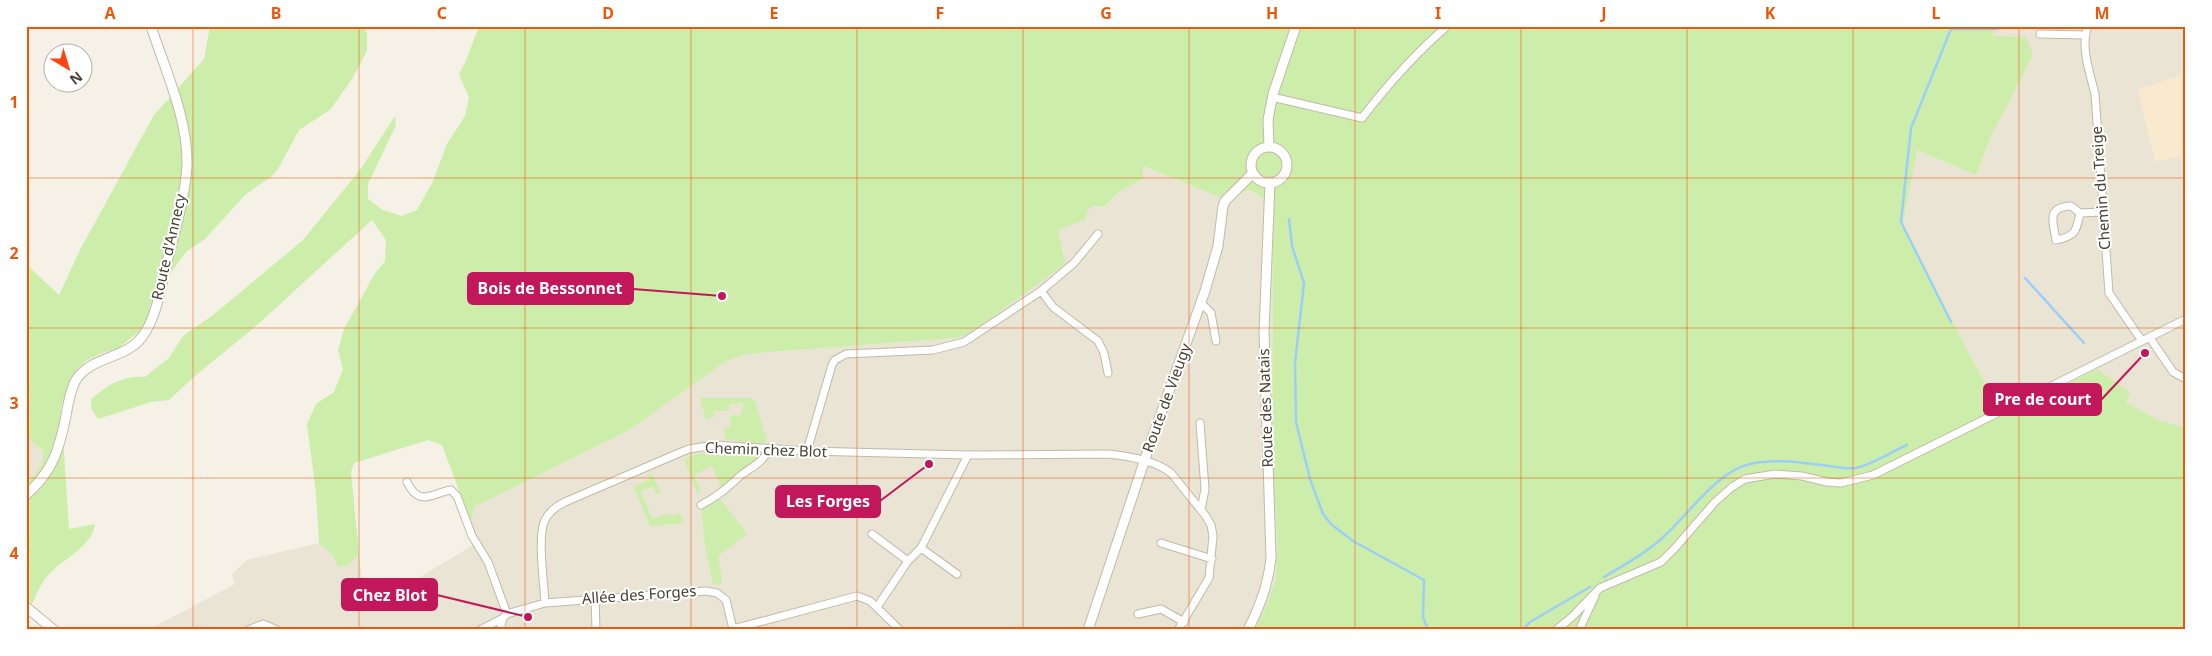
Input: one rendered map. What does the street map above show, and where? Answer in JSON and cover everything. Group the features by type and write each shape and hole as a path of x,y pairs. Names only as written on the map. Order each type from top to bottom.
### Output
{"street":[{"name":"Route d'Annecy","path":"26,495 40,483 53,463 63,432 70,393 78,377 91,366 128,350 140,339 149,326 157,303 182,200 186,166 184,136 173,92 151,26"},
{"path":"1268,147 1268,120 1272,97 1296,26"},
{"path":"1272,97 1362,118 1406,64 1447,26"},
{"name":"Chemin du Treige","path":"2088,26 2085,35 2087,62 2095,94 2109,293 2142,341"},
{"path":"2040,34 2085,35"},
{"path":"1268,147 1280,151 1287,162 1286,170 1282,176 1270,182 1263,181 1253,173 1252,162 1259,150 1268,147"},
{"name":"Route de Vieugy","path":"1088,630 1144,461 1201,303 1218,246 1225,201 1253,173"},
{"name":"Route des Natais","path":"1248,630 1262,603 1268,581 1271,558 1264,332 1270,182"},
{"path":"2080,213 2076,230 2070,238 2056,240 2053,212 2058,208 2071,206 2080,213 2103,212"},
{"path":"806,451 835,360 846,354 933,350 964,342 1041,291 1074,263 1098,234"},
{"path":"1041,291 1053,307 1098,341 1104,353 1108,373"},
{"path":"1201,303 1211,313 1216,340"},
{"path":"1556,630 1572,618 1600,588 1660,562 1732,486 1746,479 1775,474 1802,476 1827,482 1859,480 1951,438 2186,319"},
{"path":"2150,338 2173,372 2186,379"},
{"path":"1200,424 1205,489 1201,510"},
{"name":"Chemin chez Blot","path":"545,602 541,534 544,520 559,505 689,449 715,445 806,451 1108,454 1124,455 1144,461 1170,473 1201,510 1212,530 1212,559 1209,578 1205,588 1178,630"},
{"path":"701,505 722,494 741,475 764,460 769,449"},
{"path":"877,607 908,561 921,548 968,454"},
{"path":"407,482 415,494 422,497 428,498 451,490 457,496 472,536 488,562 505,616 500,630"},
{"path":"872,534 908,561"},
{"path":"1161,543 1212,559"},
{"path":"921,548 957,574"},
{"path":"1579,630 1600,588"},
{"name":"Allée des Forges","path":"545,602 712,591 726,600 733,630 852,596 866,598 900,630"},
{"path":"595,598 596,630"},
{"path":"480,630 505,616 545,602"},
{"path":"26,607 54,630"},
{"path":"1138,614 1161,609 1184,622"},
{"path":"248,630 263,624 277,630"}],"shaded area":[{"path":"1998,26 2180,26 2186,41 2186,74 2138,90 2186,163 2186,428 2156,419 2126,402 2097,369 2009,415 1986,384 1968,352 1903,224 1917,150 1976,175 1992,135 1992,36"},
{"path":"2186,74 2186,163 2183,156 2155,162 2138,90"},
{"path":"1142,166 1219,197 1250,190 1273,205 1272,453 1277,545 1276,579 1264,612 1254,630 148,630 235,584 232,574 247,560 319,543 347,565 359,555 364,602 415,580 473,545 471,523 474,507 628,431 726,361 747,354 955,338 1065,253 1058,240 1059,230 1085,220 1088,210 1093,206 1104,207 1119,192 1143,179"},
{"path":"26,438 44,451 41,466 26,485"}],"green space":[{"path":"210,26 364,26 367,33 367,51 352,79 330,110 299,130 278,169 271,177 246,194 205,239 187,251 154,295 146,320 139,332 117,349 102,353 86,361 76,371 68,385 61,407 69,529 95,524 89,539 47,576 32,604 26,603 26,485 41,466 44,451 26,438 26,264 59,295 81,248 154,115 204,59"},
{"path":"479,26 1998,26 1992,36 2026,37 2033,55 1992,134 1976,175 1917,150 1903,224 1968,352 1986,384 2008,414 2097,369 2130,392 2126,402 2156,419 2186,428 2186,630 1254,630 1264,612 1276,579 1277,545 1272,453 1273,205 1250,190 1219,197 1143,166 1143,179 1119,192 1104,207 1093,206 1088,210 1085,220 1059,230 1065,264 969,334 955,338 747,354 726,361 628,431 474,507 471,523 442,445 428,440 354,463 351,472 359,555 347,565 338,567 333,555 319,543 316,493 307,424 316,404 334,392 343,369 338,350 344,329 374,275 385,261 386,240 372,220 256,326 169,400 151,402 98,419 91,408 91,399 104,389 123,379 145,377 169,358 183,336 213,315 303,240 360,170 395,116 396,125 368,184 368,199 383,210 402,216 417,210 433,181 447,144 465,116 469,98 459,74"},
{"path":"700,398 751,398 755,402 767,440 761,444 725,439 724,428 731,428 730,416 740,415 744,403 729,404 729,410 714,411 714,417 706,419"},
{"path":"713,451 761,454 762,456 722,489 712,466 694,475 701,492 697,493 684,459"},
{"path":"651,473 661,493 657,495 653,486 640,491 653,519 667,514 672,516 680,513 684,523 652,526 649,524 634,487 650,479 648,474"},
{"path":"720,499 747,534 718,556 722,580 720,585 713,584 705,545 701,508"}],"waterway":[{"path":"1951,322 1901,222 1911,128 1951,29 1998,29 2000,26"},
{"path":"1289,219 1292,246 1304,283 1295,363 1296,422 1310,479 1323,514 1332,525 1353,541 1424,580 1423,617 1428,630"},
{"path":"2025,278 2084,343"},
{"path":"1604,577 1655,544 1714,485 1737,469 1760,462 1780,461 1855,468 1861,467 1907,445"},
{"path":"1522,630 1530,622 1590,587"}],"place":[{"name":"Bois de Bessonnet","path":"722,296"},
{"name":"Pre de court","path":"2145,353"},
{"name":"Les Forges","path":"929,464"},
{"name":"Chez Blot","path":"528,617"}]}
